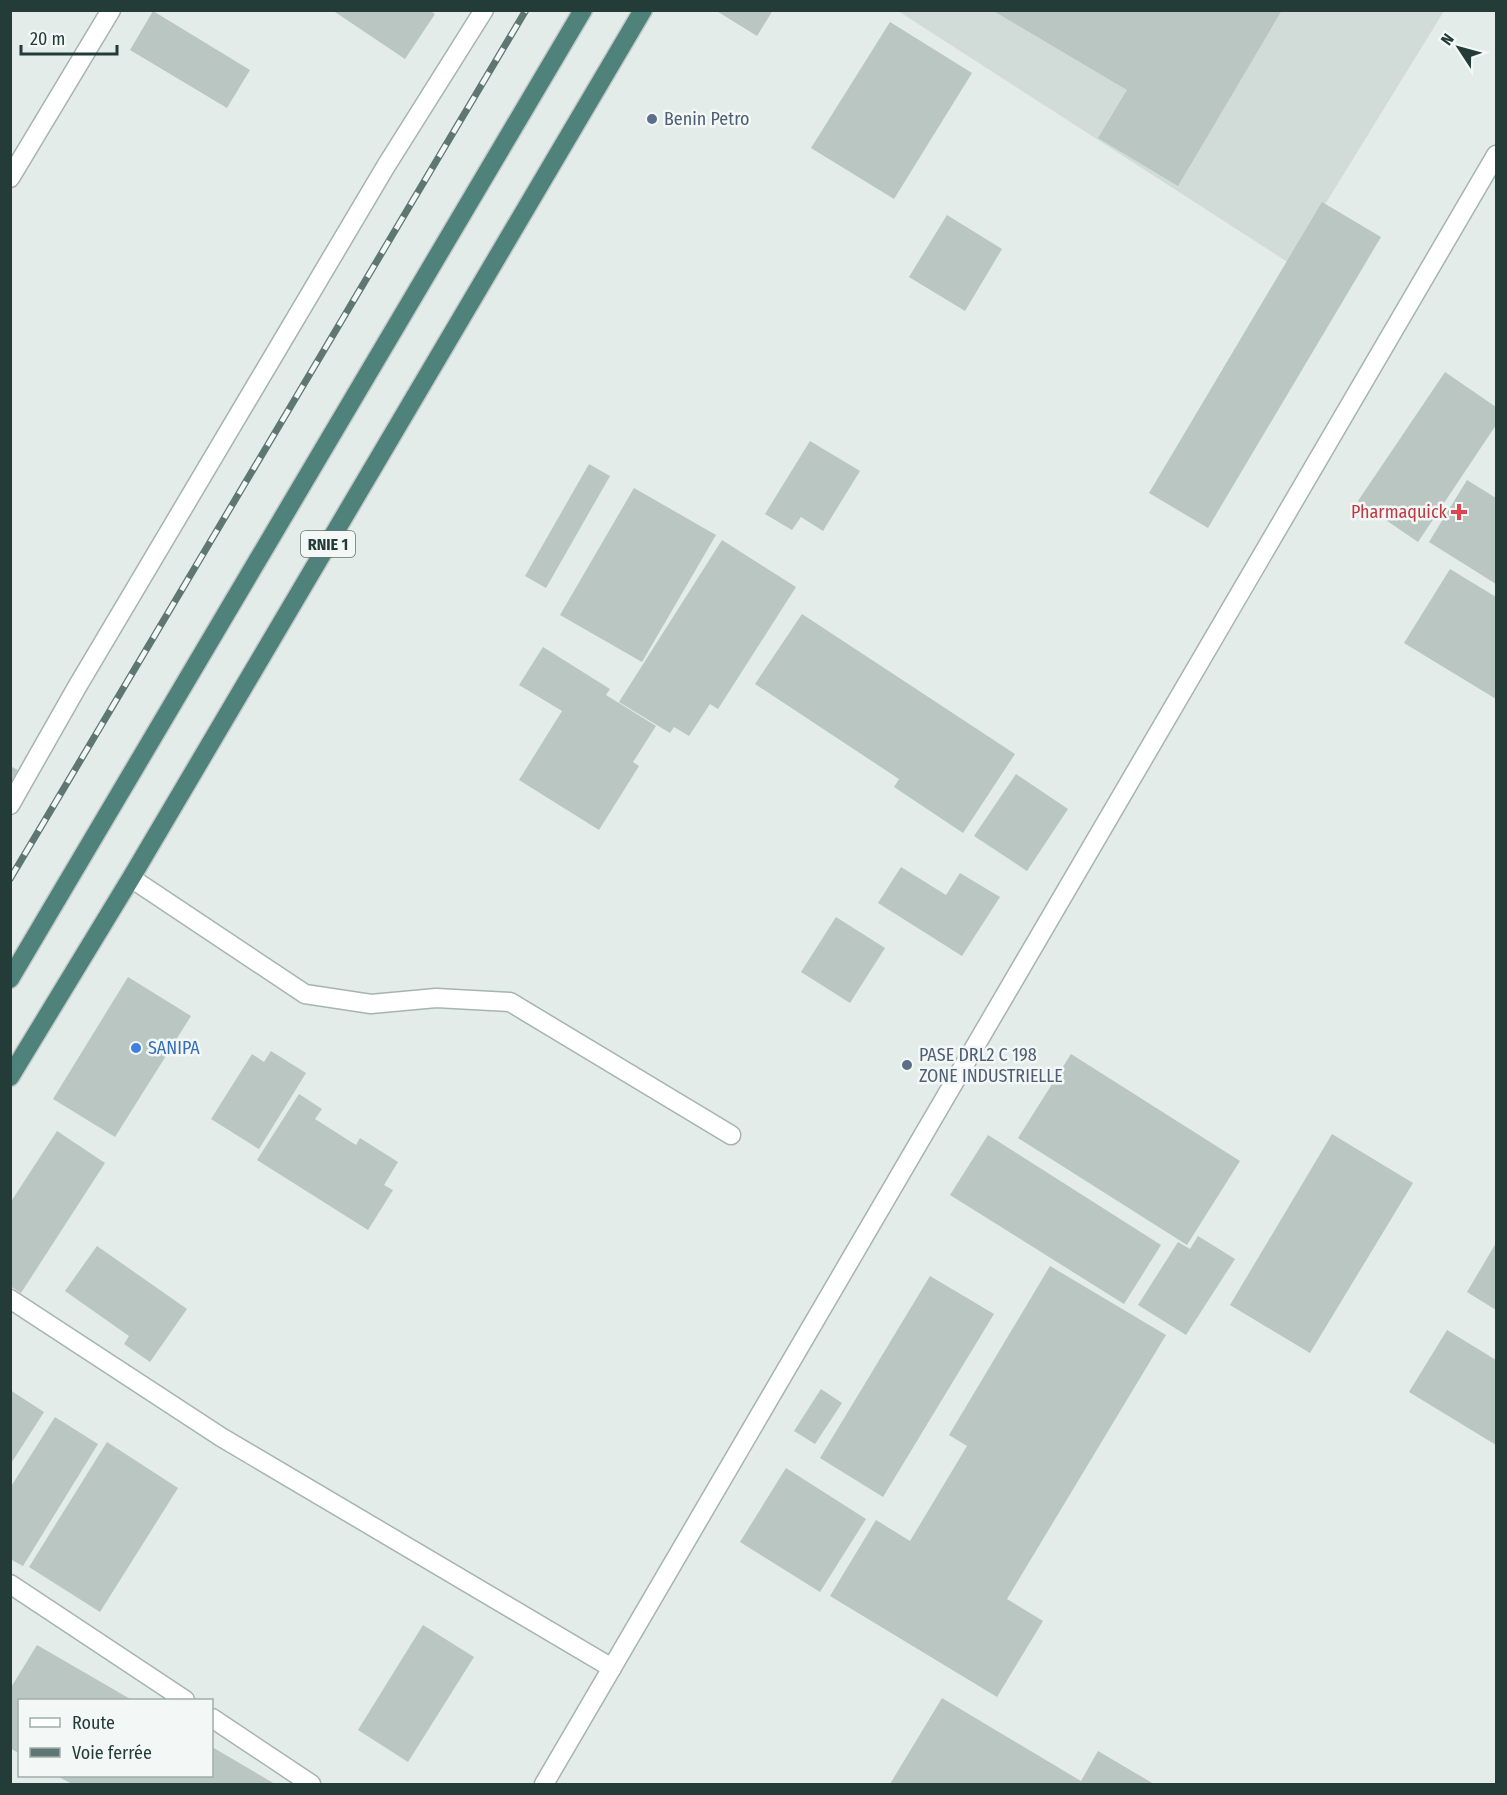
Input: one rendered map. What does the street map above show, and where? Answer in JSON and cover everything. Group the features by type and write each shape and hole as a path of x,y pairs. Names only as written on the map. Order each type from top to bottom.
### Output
{"highway":[{"name":"RNIE 1","path":"10,980 583,10"},
{"name":"RNIE 1","path":"10,1077 131,878 643,10"}],"street":[{"path":"10,178 111,10"},
{"path":"10,805 77,687 386,166 484,10"},
{"path":"544,1785 1497,155"},
{"path":"131,878 305,994 371,1004 436,998 510,1002 731,1135"},
{"path":"10,1299 221,1437 612,1668"},
{"path":"10,1584 182,1699"},
{"path":"213,1719 311,1785"}],"shaded area":[{"path":"898,11 1444,11 1289,263"}],"building":[{"path":"332,10 429,10 435,14 405,59"},
{"path":"715,10 773,10 757,36"},
{"path":"992,10 1282,10 1178,186 1098,138 1127,90"},
{"path":"153,11 250,70 227,108 130,50"},
{"path":"890,22 972,73 894,199 811,148"},
{"path":"1322,202 1381,237 1208,528 1149,493"},
{"path":"947,215 1002,249 965,311 909,277"},
{"path":"1445,372 1496,407 1496,425 1418,542 1358,501"},
{"path":"810,441 860,471 823,531 801,517 792,530 765,514"},
{"path":"589,464 610,476 546,588 525,576"},
{"path":"1467,480 1496,498 1496,584 1429,542"},
{"path":"634,488 716,535 642,662 560,615"},
{"path":"722,540 796,587 718,709 710,704 689,736 674,727 670,733 619,702"},
{"path":"1450,569 1496,597 1496,699 1404,643"},
{"path":"802,614 1015,754 963,833 894,787 899,779 755,684"},
{"path":"543,647 610,689 606,695 656,726 633,762 639,766 599,830 519,780 562,711 519,685"},
{"path":"10,766 18,770 10,783"},
{"path":"1016,774 1068,809 1027,871 974,836"},
{"path":"901,867 946,895 960,873 1000,897 962,956 878,903"},
{"path":"836,917 885,948 850,1003 801,972"},
{"path":"128,977 191,1016 115,1137 53,1099"},
{"path":"271,1051 306,1073 259,1149 211,1119 252,1054 264,1062"},
{"path":"1071,1054 1240,1161 1187,1245 1018,1138"},
{"path":"299,1094 322,1109 315,1119 356,1145 360,1138 398,1162 384,1185 393,1190 368,1230 257,1160"},
{"path":"57,1131 105,1163 21,1293 10,1286 10,1203"},
{"path":"1332,1134 1413,1183 1310,1353 1230,1305"},
{"path":"988,1135 1161,1245 1124,1304 950,1195"},
{"path":"1198,1236 1235,1259 1186,1335 1138,1305 1178,1242 1190,1249"},
{"path":"1496,1243 1496,1310 1467,1292"},
{"path":"97,1246 187,1309 150,1362 124,1344 129,1336 65,1291"},
{"path":"1050,1266 1166,1335 1007,1599 1043,1621 997,1697 830,1596 876,1520 910,1541 967,1446 949,1435"},
{"path":"930,1276 994,1314 883,1497 820,1458"},
{"path":"1447,1330 1496,1360 1496,1445 1409,1392"},
{"path":"821,1389 842,1403 815,1444 794,1431"},
{"path":"10,1390 44,1412 10,1465"},
{"path":"55,1417 98,1444 23,1566 10,1559 10,1488"},
{"path":"107,1442 178,1488 100,1612 29,1567"},
{"path":"786,1468 866,1519 820,1592 740,1542"},
{"path":"423,1625 474,1657 408,1762 358,1730"},
{"path":"37,1645 130,1699 18,1699 18,1753 10,1748 10,1689"},
{"path":"942,1698 1081,1781 1098,1751 1154,1784 890,1784"},
{"path":"213,1748 275,1784 72,1784 59,1777 213,1777"}],"railway":[{"path":"10,879 526,10"}],"place":[{"name":"Benin Petro","path":"652,119"},
{"name":"Pharmaquick","path":"1459,512"},
{"name":"SANIPA","path":"136,1048"},
{"name":"PASE DRL2 C 198 ZONE INDUSTRIELLE","path":"907,1065"}]}
